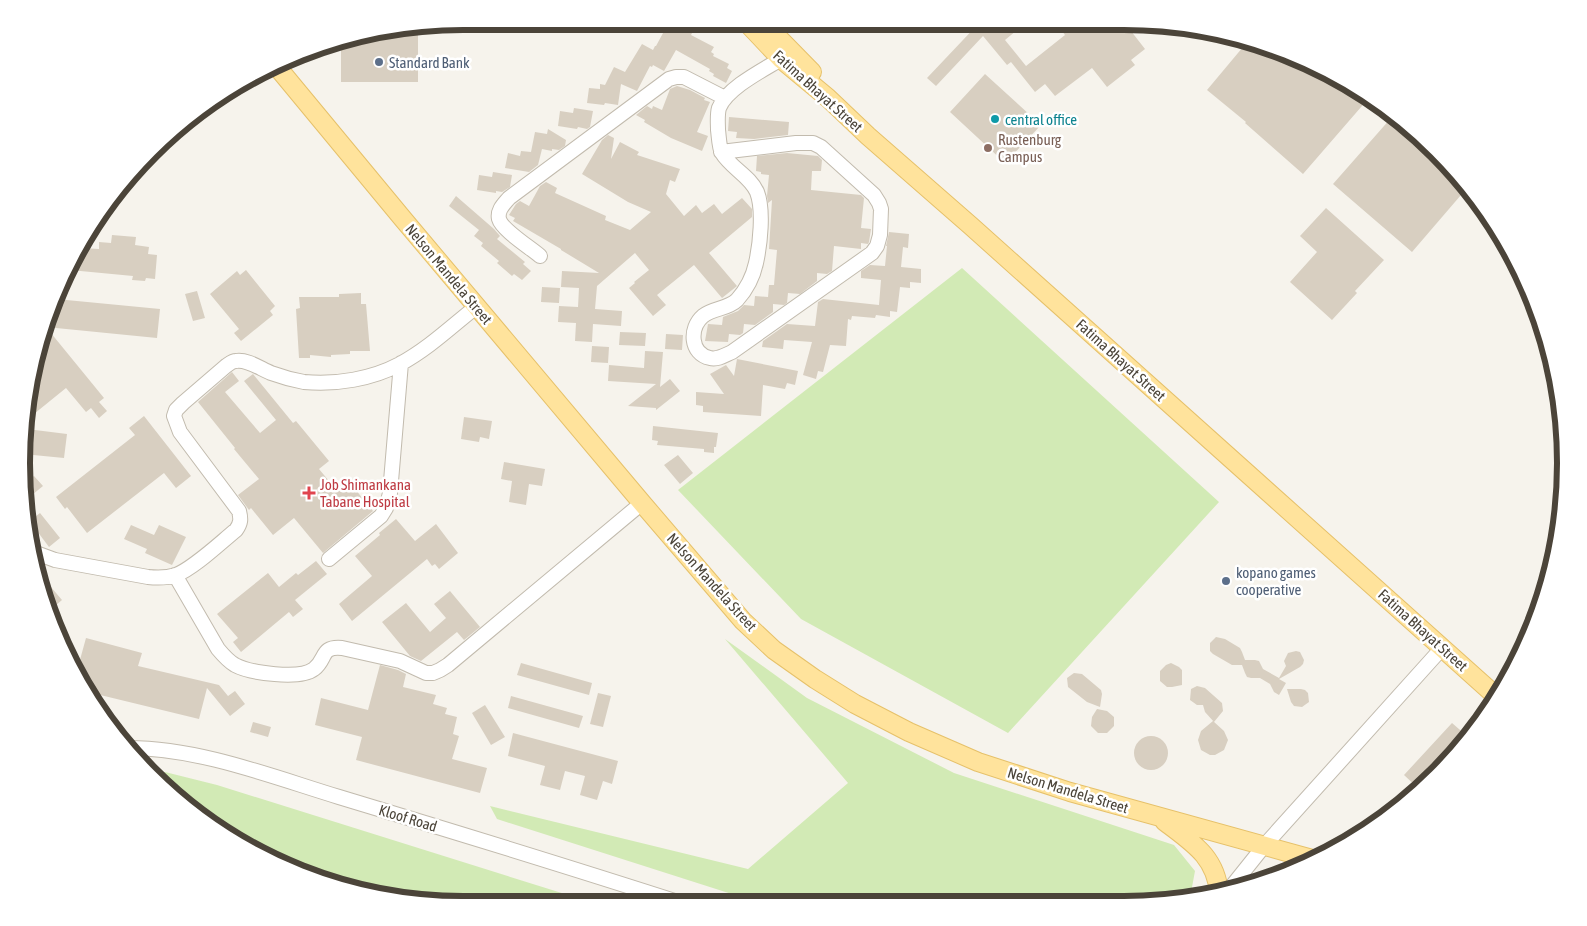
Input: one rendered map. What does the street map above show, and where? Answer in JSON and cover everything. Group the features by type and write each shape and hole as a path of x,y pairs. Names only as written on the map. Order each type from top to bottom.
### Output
{"main road":[{"name":"Fatima Bhayat Street","path":"754,30 781,59 828,98 868,136 1491,692"},
{"path":"771,30 810,70 828,98"},
{"name":"Nelson Mandela Street","path":"280,71 476,307 642,503 743,621 774,650 855,704 909,732 978,762 1070,792 1304,857"},
{"path":"1159,816 1201,850 1212,865 1218,885"}],"street":[{"path":"722,152 806,142 822,146 874,195 881,209 881,222 877,246 872,253 732,352 723,357 711,358 701,354 696,349 694,342 696,324 703,316 735,302 748,286 756,263 761,222 759,198 756,189 722,152 718,120 719,108 724,98 732,91 781,59"},
{"path":"540,256 509,231 499,218 502,206 509,198 669,79 676,76 684,77 724,98"},
{"path":"40,555 54,560 162,578 176,575 186,570 232,534 241,522 239,512 180,432 174,416 176,410 183,403 226,366 237,360 304,382 344,382 387,370 423,348 476,307"},
{"path":"329,559 381,516 386,508 390,493 401,363"},
{"path":"176,575 221,653 234,665 270,674 300,674 314,669 328,649 334,647 400,661 426,673 433,673 448,665 642,503"},
{"path":"1236,881 1264,846 1442,647"},
{"name":"Kloof Road","path":"137,748 166,750 222,762 534,855 660,896"}],"green space":[{"path":"962,268 1219,502 1008,733 801,619 678,490"},
{"path":"725,639 807,698 954,773 1174,845 1195,871 1191,890 1124,896 738,896 497,819 490,806 748,869 848,783"},
{"path":"160,772 217,785 571,896 435,895 379,888 324,873 297,863 246,838 199,807"}],"building":[{"path":"665,30 690,30 692,33 691,35 714,47 711,52 714,54 713,56 729,64 727,68 732,71 726,83 713,76 714,74 709,71 710,69 676,50 664,71 653,65 652,67 650,66 637,91 621,84 618,105 587,103 589,88 600,89 600,84 605,85 614,67 625,72 642,44 653,50"},
{"path":"864,30 877,30 865,33"},
{"path":"972,30 1017,30 1005,40 1026,66 1065,35 1061,30 1130,30 1145,49 1131,60 1135,65 1107,87 1092,68 1055,96 1045,84 1035,92 1011,62 1007,65 983,36 936,86 927,78"},
{"name":"Standard Bank","path":"418,33 418,82 341,82 341,48 379,38"},
{"path":"1243,47 1290,63 1316,75 1365,103 1303,174 1246,122 1207,90"},
{"name":"central office","path":"985,74 1041,125 1005,163 950,112"},
{"path":"677,86 690,90 710,102 697,132 708,136 702,151 671,138 636,115 647,106 652,109 653,106 662,110 670,89"},
{"path":"574,108 593,111 590,127 587,129 578,127 577,129 558,126 560,111 573,113"},
{"path":"729,117 789,122 788,135 754,139 736,138 737,132 728,131"},
{"path":"1389,120 1430,157 1463,193 1412,252 1333,184"},
{"path":"548,129 566,140 565,146 559,150 552,149 552,151 542,149 538,165 529,172 505,168 508,153 520,156 521,151 531,152 535,132 547,134"},
{"path":"608,135 614,138 611,159 620,142 639,152 637,155 680,169 675,182 670,180 666,194 684,216 696,205 702,213 714,204 722,214 742,198 752,209 752,217 709,253 737,286 722,298 694,265 657,295 666,305 653,316 629,288 649,270 635,253 597,286 595,309 622,311 621,326 593,324 592,342 575,341 576,323 558,322 559,306 578,307 579,288 561,287 562,271 599,273 513,221 515,218 509,215 520,201 529,206 540,186 546,182 557,188 555,193 606,216 605,220 630,230 651,212 628,202 582,174 602,140"},
{"path":"787,153 818,156 822,160 821,171 812,171 811,190 861,195 864,198 861,228 871,229 869,242 868,244 861,243 861,249 834,246 832,271 827,274 817,273 817,281 800,294 788,293 787,303 784,305 773,304 773,312 755,325 744,324 743,333 740,335 729,334 728,342 705,341 708,324 722,325 723,317 738,311 744,305 754,306 755,296 768,297 769,285 774,285 777,250 769,249 772,200 768,203 769,175 756,171 757,156"},
{"path":"493,172 512,175 510,187 502,192 496,191 496,193 477,190 479,175 492,177"},
{"path":"456,196 494,229 500,236 497,239 525,262 523,264 531,271 522,280 514,274 512,276 497,263 499,261 481,246 483,243 474,236 479,230 449,206"},
{"path":"1326,208 1384,260 1355,291 1357,293 1332,320 1290,282 1317,252 1300,236"},
{"path":"889,232 909,234 908,248 903,247 901,267 921,269 921,283 910,282 910,288 900,287 897,312 890,311 890,317 876,315 875,318 852,316 851,320 848,319 846,346 830,345 823,372 818,371 816,379 803,375 812,342 784,340 783,349 762,347 763,341 787,324 815,326 818,302 823,299 879,305 881,280 861,278 861,271 870,265 885,266"},
{"path":"112,235 136,237 135,245 149,247 148,254 157,255 155,279 146,278 145,281 132,280 133,276 75,271 87,248 99,249 99,242 111,243"},
{"path":"246,270 275,306 270,311 273,315 241,341 234,333 239,329 210,294 237,271 240,275"},
{"path":"542,287 560,288 559,303 541,302"},
{"path":"197,291 205,318 193,321 185,294"},
{"path":"361,293 361,304 366,304 370,351 350,351 350,354 331,355 331,357 310,355 310,358 299,358 296,309 300,308 299,297 339,297 339,294"},
{"path":"62,300 160,309 157,338 52,328"},
{"path":"50,332 104,398 99,402 107,411 99,418 91,408 86,412 66,388 33,415 38,379"},
{"path":"620,332 646,333 645,346 619,345"},
{"path":"666,334 683,335 682,350 665,349"},
{"path":"592,346 609,347 608,363 591,362"},
{"path":"645,351 663,352 660,387 670,379 680,391 656,410 656,408 628,406 656,384 608,381 609,365 644,368"},
{"path":"737,359 798,371 795,385 787,383 785,389 763,385 761,416 703,412 703,406 696,405 696,392 724,394 710,374 726,365 734,376"},
{"path":"232,372 239,381 225,392 260,433 276,420 244,381 253,374 293,423 296,421 329,461 319,469 334,487 346,478 373,511 323,553 294,518 273,535 251,508 249,510 238,495 259,479 198,402"},
{"path":"144,416 191,476 176,488 164,473 87,533 67,507 65,509 56,497 135,435 129,428"},
{"path":"464,417 492,421 489,439 480,437 479,442 461,439"},
{"path":"653,426 718,433 714,453 704,452 704,449 657,445 658,441 652,440"},
{"path":"32,430 67,434 64,458 30,455"},
{"path":"678,455 693,473 680,484 664,465"},
{"path":"504,462 545,469 542,486 529,484 526,505 509,502 512,481 501,479"},
{"path":"34,476 43,486 31,495 31,491 31,479"},
{"path":"40,513 60,538 49,547 35,529 34,518"},
{"path":"396,519 415,541 436,524 458,553 439,569 435,564 432,566 427,559 352,621 339,604 372,576 355,556"},
{"path":"131,525 154,535 159,525 186,537 172,565 145,553 147,549 124,539"},
{"path":"316,561 327,574 295,600 303,609 293,617 289,612 241,652 233,642 238,638 217,614 268,573 279,587 296,573 298,575"},
{"path":"47,583 62,600 55,606"},
{"path":"450,591 480,627 464,640 457,632 421,661 410,656 382,622 406,603 430,632 446,618 434,604"},
{"path":"1216,637 1225,639 1240,648 1245,660 1259,661 1263,669 1279,678 1286,666 1284,661 1288,653 1300,652 1304,660 1303,664 1279,679 1286,683 1279,695 1274,692 1270,684 1260,678 1247,677 1242,665 1232,665 1213,654 1210,651 1210,643"},
{"path":"86,638 142,653 138,666 219,685 228,696 235,691 245,704 230,716 207,688 199,719 97,694 79,663"},
{"path":"521,663 592,683 589,695 517,675"},
{"path":"1171,663 1182,670 1182,685 1167,687 1160,681 1160,671"},
{"path":"380,665 406,674 403,687 436,695 433,704 447,708 445,714 457,717 453,734 459,736 452,759 487,768 480,793 356,760 362,737 315,725 321,698 368,710"},
{"path":"1074,673 1082,674 1101,690 1100,707 1087,702 1068,687 1067,678"},
{"path":"1197,686 1205,688 1222,703 1223,711 1214,722 1205,712 1203,705 1197,705 1190,700 1191,689"},
{"path":"1287,689 1305,690 1308,693 1309,702 1302,707 1294,706"},
{"path":"598,693 611,696 603,727 590,724"},
{"path":"511,696 583,716 579,728 508,708"},
{"path":"485,705 505,737 491,745 472,713"},
{"path":"1097,709 1107,711 1114,717 1114,726 1107,733 1098,733 1091,726 1092,717"},
{"path":"1213,721 1224,731 1228,740 1224,750 1215,755 1210,755 1201,750 1198,740 1201,731"},
{"path":"253,722 271,727 268,737 250,732"},
{"path":"1452,723 1463,733 1414,784 1404,775"},
{"path":"513,733 618,761 612,784 603,781 597,800 580,795 585,776 565,771 560,790 540,785 545,766 508,756"},
{"path":"1151,736 1163,741 1168,753 1163,765 1151,770 1139,765 1134,753 1139,741"}],"place":[{"name":"Standard Bank","path":"379,62"},
{"name":"central office","path":"995,119"},
{"name":"Rustenburg Campus","path":"988,148"},
{"name":"Job Shimankana Tabane Hospital","path":"309,493"},
{"name":"kopano games cooperative","path":"1226,581"}]}
